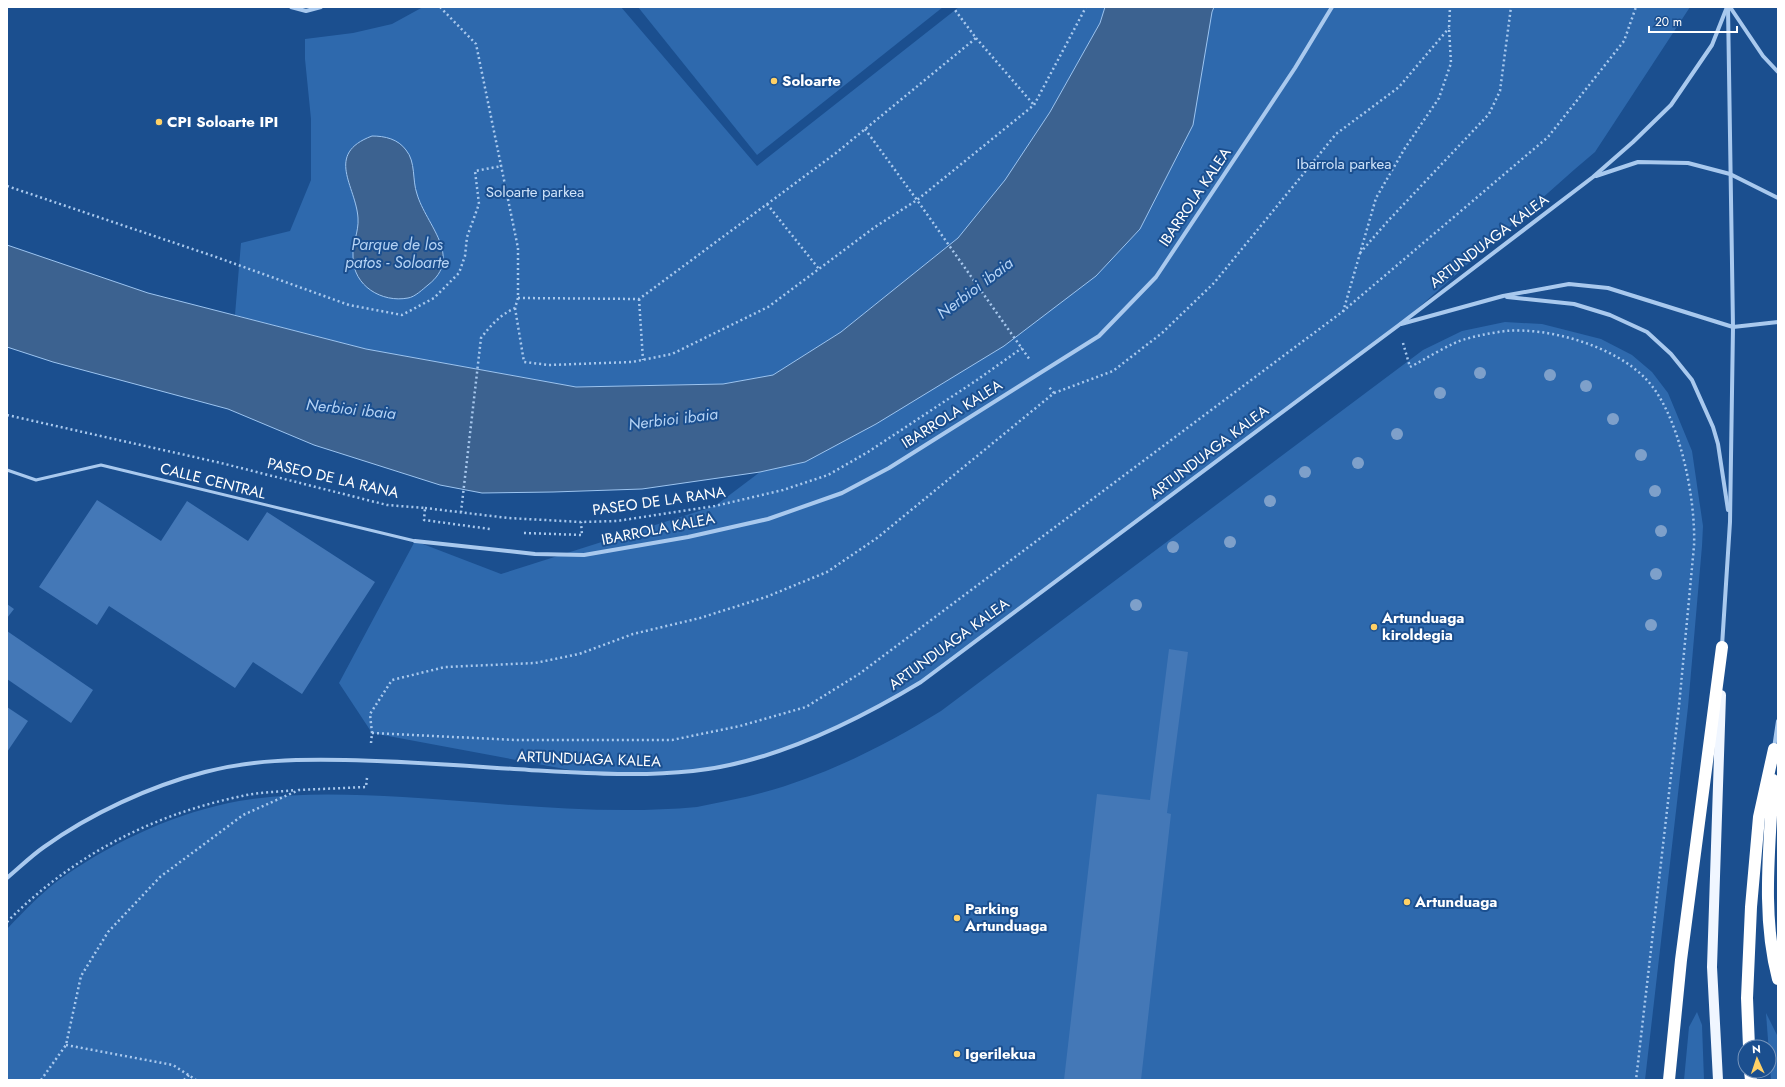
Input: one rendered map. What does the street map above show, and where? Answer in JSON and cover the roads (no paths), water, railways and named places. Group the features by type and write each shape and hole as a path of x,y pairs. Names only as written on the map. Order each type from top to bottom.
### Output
{"highway":[{"path":"1669,1080 1680,960 1722,647"},
{"path":"1774,749 1768,907 1774,964 1778,979"},
{"path":"1749,1039 1747,998 1751,907 1759,817 1774,749"}],"main road":[{"path":"1718,1080 1712,967 1722,647"}],"street":[{"path":"291,7 306,11 321,7"},
{"name":"IBARROLA KALEA","path":"415,541 535,554 584,555 688,537 768,520 842,493 890,468 1099,336 1156,277 1295,68 1332,7"},
{"path":"1728,7 1763,56 1778,72"},
{"path":"1722,647 1730,522 1733,327 1728,7"},
{"name":"ARTUNDUAGA KALEA","path":"7,878 43,848 88,820 149,790 206,772 266,762 312,759 369,760 586,774 642,775 695,771 755,759 808,740 866,714 921,682 1399,325 1593,177 1633,142 1671,105 1712,45 1728,7"},
{"name":"ARTUNDUAGA KALEA","path":"1593,177 1638,162 1688,163 1730,174 1778,198"},
{"name":"ARTUNDUAGA KALEA","path":"1399,325 1503,296 1569,284 1608,288 1733,327"},
{"name":"ARTUNDUAGA KALEA","path":"1503,296 1574,304 1610,314 1647,332 1671,354 1692,380 1713,427 1718,444 1730,522"},
{"path":"1733,327 1778,322"},
{"path":"1774,749 1778,721"}],"lane":[{"name":"CALLE CENTRAL","path":"7,470 36,480 101,465 415,541"}],"water":[{"name":"Nerbioi ibaia","path":"1105,7 1214,7 1193,125 1140,229 1096,276 1004,346 876,424 805,462 760,472 642,489 482,493 440,485 314,445 228,409 53,362 7,347 7,245 148,293 366,349 576,387 723,384 773,375 841,332 958,238 1005,180 1050,112 1100,23"},
{"name":"Parque de los patos - Soloarte","path":"372,136 395,141 406,150 413,166 417,194 443,252 443,263 438,274 419,293 408,298 388,298 379,295 364,284 354,267 353,252 358,228 358,218 346,172 346,161 349,152 358,143"}],"place":[{"name":"Soloarte","path":"774,81"},
{"name":"CPI Soloarte IPI","path":"159,122"},
{"name":"Artunduaga kiroldegia","path":"1374,627"},
{"name":"Artunduaga","path":"1407,902"},
{"name":"Parking Artunduaga","path":"957,918"},
{"name":"Igerilekua","path":"957,1054"}],"park label":[{"name":"Ibarrola parkea","path":"1344,164"},
{"name":"Soloarte parkea","path":"535,192"}]}
